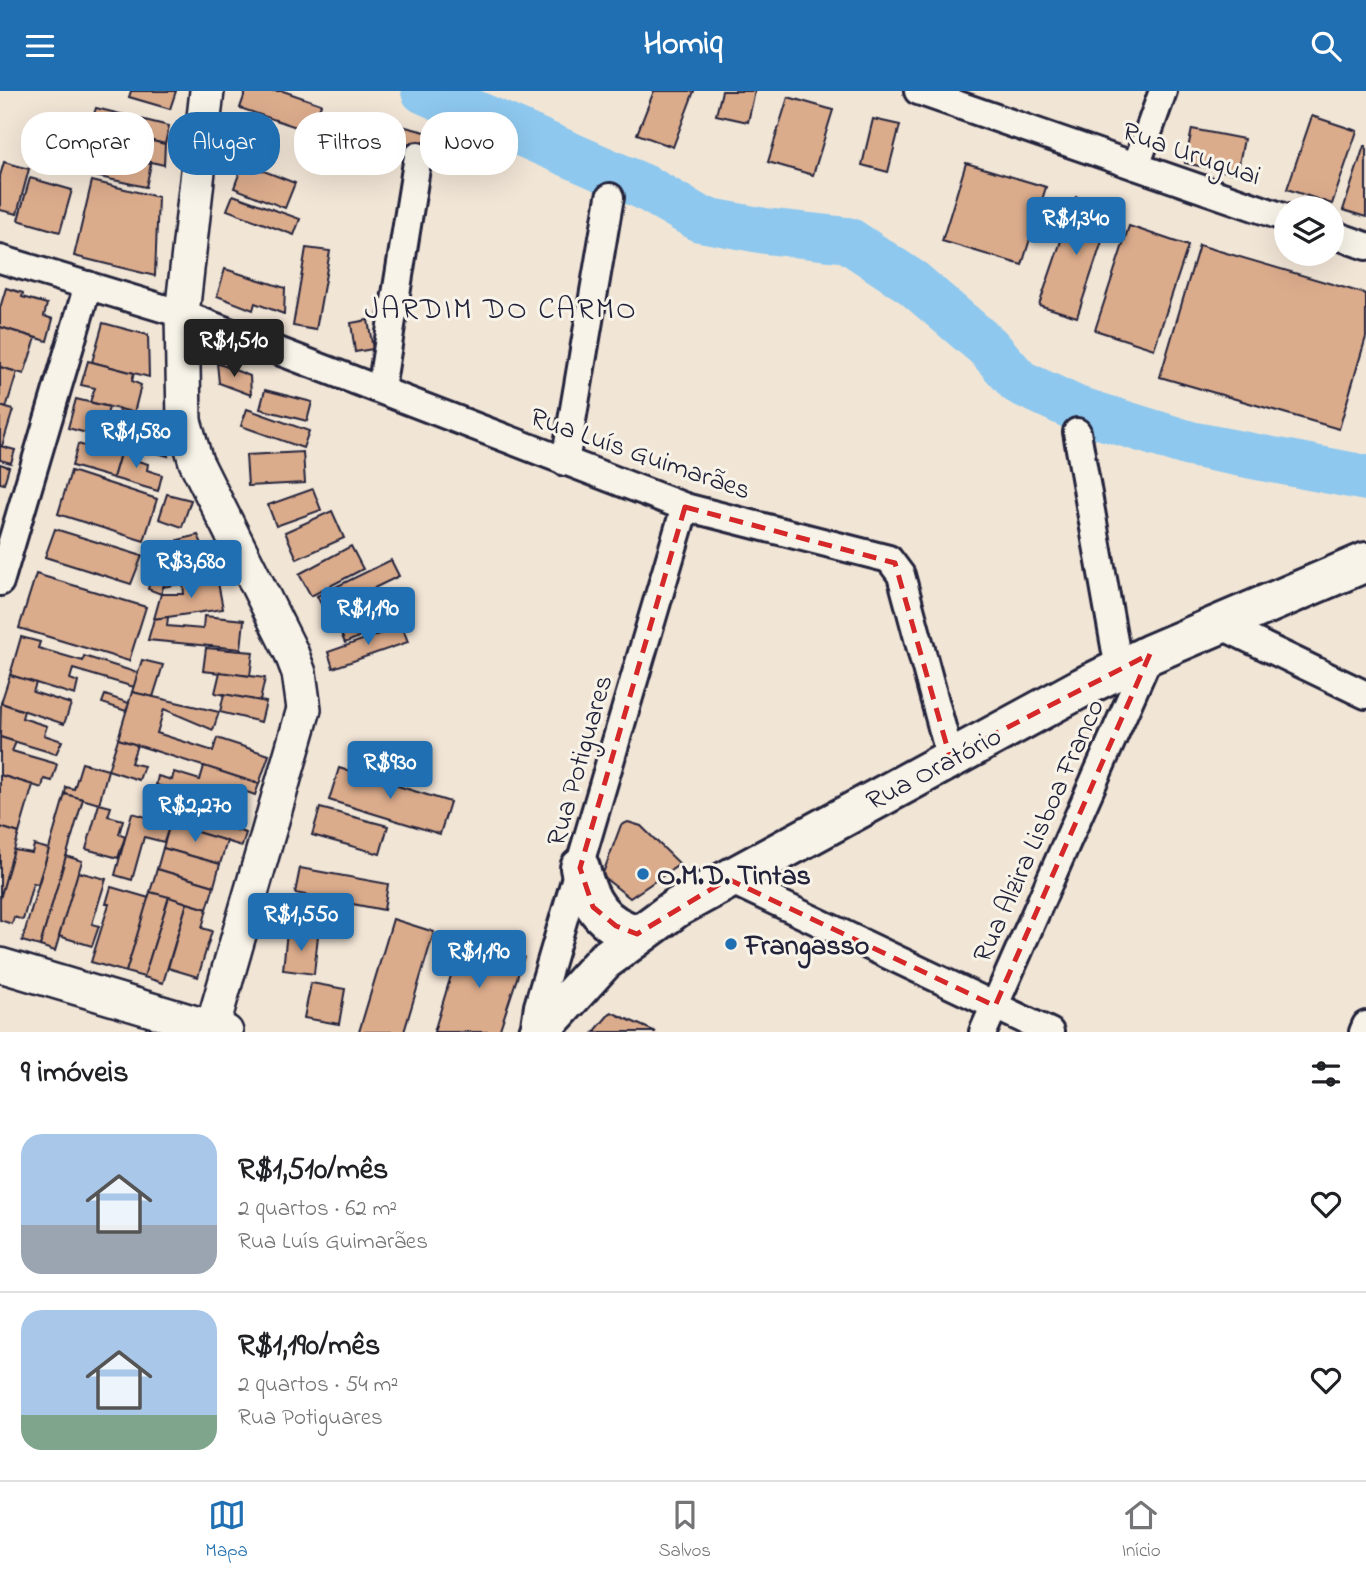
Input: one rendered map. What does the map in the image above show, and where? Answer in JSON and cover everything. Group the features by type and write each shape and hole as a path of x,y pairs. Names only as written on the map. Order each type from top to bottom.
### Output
{"main road":[{"name":"Rua Oratório","path":"536,1032 604,961 637,934 728,879 950,757 1135,661 1366,562"},
{"path":"580,868 593,907 616,926 637,934"}],"street":[{"path":"0,965 216,1031 304,709 299,673 291,652 190,444 181,399 182,314 207,91"},
{"name":"Rua Uruguai","path":"918,91 1274,214"},
{"path":"1136,166 1163,91"},
{"path":"381,389 418,156"},
{"path":"565,462 610,197"},
{"path":"1344,238 1366,246"},
{"name":"Rua Luís Guimarães","path":"0,259 182,314 685,507 882,557 895,563 901,575 950,757"},
{"path":"0,582 88,285"},
{"path":"1077,432 1135,661"},
{"name":"Rua Potiguares","path":"536,1032 538,1006 685,507"},
{"path":"1218,624 1366,695"},
{"name":"Rua Alzira Lisboa Franco","path":"983,1032 1135,661"},
{"path":"728,879 1050,1032"},
{"path":"1363,1032 1366,1025"}],"highlighted area":[{"path":"685,507 895,563 950,757 1150,654 995,1006 728,879 637,934 616,926 593,907 580,868"}],"building":[{"path":"131,91 176,91 170,109 129,97"},
{"path":"246,91 283,91 321,104 318,112 294,112 294,126 280,122 280,112 252,112 240,108"},
{"path":"654,91 694,91 673,147 637,134"},
{"path":"722,91 755,91 748,122 716,115"},
{"path":"788,97 833,110 813,175 768,162"},
{"path":"96,108 112,112 95,112"},
{"path":"1312,116 1357,131 1335,196 1308,196 1287,189"},
{"path":"873,119 900,125 888,172 862,165"},
{"path":"154,122 168,126 165,144 154,141"},
{"path":"406,127 420,131 420,151 406,147"},
{"path":"1192,129 1244,139 1237,174 1185,163"},
{"path":"154,141 165,144 164,165 154,163"},
{"path":"1366,146 1366,217 1344,210"},
{"path":"4,162 21,167 21,175 27,175 17,214 0,210 0,176"},
{"path":"966,163 1046,187 1022,265 942,241"},
{"path":"90,175 149,175 146,187"},
{"path":"239,175 274,175 295,183 285,208 234,188"},
{"path":"30,178 72,190 60,232 18,220"},
{"path":"92,181 158,197 155,276 74,256"},
{"path":"233,195 300,219 294,235 227,210"},
{"path":"1076,197 1113,208 1077,317 1039,305"},
{"path":"1129,226 1188,246 1154,349 1095,330"},
{"path":"1199,245 1366,294 1366,337 1339,429 1160,377"},
{"path":"306,248 330,251 316,330 293,326"},
{"path":"225,269 285,288 284,314 255,303 253,310 217,296"},
{"path":"6,288 23,293 22,297 47,304 44,316 53,319 47,341 0,327 0,308"},
{"path":"368,320 373,349 355,352 351,323"},
{"path":"103,323 148,335 149,377 92,362"},
{"path":"0,327 36,338 24,374 0,367"},
{"path":"88,361 134,373 132,381 141,385 134,413 90,402 95,388 81,385"},
{"path":"217,363 250,376 251,395 219,383"},
{"path":"0,367 17,372 6,408 0,406"},
{"path":"265,390 312,402 307,421 260,409"},
{"path":"76,399 109,407 104,425 109,426 105,438 68,428"},
{"path":"0,406 13,410 2,446 0,446"},
{"path":"120,409 152,417 147,436 164,441 168,456 105,438 109,426 115,428"},
{"path":"247,409 309,431 303,448 241,426"},
{"path":"89,441 106,446 104,452 110,454 114,441 123,444 113,478 72,466 78,444 88,447"},
{"path":"123,444 142,449 138,461 148,464 147,470 162,475 158,491 113,478"},
{"path":"0,446 15,450 11,463 0,460"},
{"path":"303,452 305,483 248,486 246,455"},
{"path":"0,464 9,467 4,484 0,483"},
{"path":"71,471 157,499 144,541 58,514"},
{"path":"313,489 321,510 276,526 268,505"},
{"path":"167,494 191,500 182,527 159,519"},
{"path":"332,511 344,538 297,559 285,532"},
{"path":"55,529 142,556 131,584 45,557"},
{"path":"198,535 217,577 163,587 178,540"},
{"path":"351,546 363,569 311,596 299,574"},
{"path":"149,553 172,559 161,594 148,589 152,574 144,572"},
{"path":"391,560 399,576 325,612 317,596"},
{"path":"36,574 146,607 129,661 19,628"},
{"path":"217,577 223,609 154,619 161,594 184,594 183,583"},
{"path":"391,592 403,618 345,643 334,617"},
{"path":"204,616 244,620 241,649 148,640 154,619 168,617 167,626 203,629"},
{"path":"402,626 408,642 333,668 328,652"},
{"path":"21,637 40,642 38,648 83,661 84,656 138,673 134,687 73,669 70,679 78,682 75,695 10,675"},
{"path":"206,648 253,652 250,676 203,671"},
{"path":"142,660 163,665 153,697 132,692"},
{"path":"220,672 265,678 260,701 215,693"},
{"path":"10,675 36,683 33,692 71,704 64,724 1,703"},
{"path":"132,692 219,712 213,730 164,709 157,733 213,751 217,738 269,755 259,784 118,739"},
{"path":"224,694 266,702 261,722 220,712"},
{"path":"105,695 129,703 126,711 102,703"},
{"path":"1,703 24,711 22,718 47,726 44,735 62,741 56,754 0,737"},
{"path":"0,737 16,742 12,751 57,764 52,781 44,779 42,788 0,775"},
{"path":"118,739 137,745 131,763 144,766 139,780 108,770"},
{"path":"82,763 108,770 99,804 65,794 66,787 74,789"},
{"path":"204,766 259,784 255,795 244,791 238,811 156,785 158,776 172,780 174,772 200,780"},
{"path":"339,768 450,802 440,834 329,800"},
{"path":"0,775 33,785 19,833 0,827"},
{"path":"156,785 238,811 233,829 246,833 242,846 172,825 175,818 163,814 165,809 151,805"},
{"path":"65,794 83,799 40,946 22,941"},
{"path":"99,804 111,807 108,816 123,820 119,834 125,837 118,858 86,849"},
{"path":"320,808 388,826 380,854 312,835"},
{"path":"132,813 170,824 164,842 144,837 132,880 115,875"},
{"path":"628,822 641,826 680,864 630,898 602,876 621,825"},
{"path":"170,824 227,841 220,864 163,848"},
{"path":"0,827 19,833 0,899"},
{"path":"34,845 49,849 38,884 33,883 23,920 14,917 12,924 0,920 0,899 14,850 32,853"},
{"path":"163,848 220,864 214,886 157,869"},
{"path":"66,856 82,861 55,951 40,946"},
{"path":"300,868 388,884 384,910 295,893"},
{"path":"157,869 214,886 207,909 150,892"},
{"path":"78,872 106,879 92,924 99,926 92,946 59,936"},
{"path":"111,887 149,898 126,972 91,962 109,904 106,904"},
{"path":"150,892 169,897 144,977 126,972"},
{"path":"169,897 187,903 163,983 144,977"},
{"path":"187,903 207,909 202,928 212,931 198,977 168,968"},
{"path":"393,919 434,932 404,1032 359,1032"},
{"path":"287,931 318,935 314,974 283,970"},
{"path":"462,939 524,957 499,1032 434,1032"},
{"path":"311,983 345,989 339,1024 304,1018"},
{"path":"611,1012 656,1032 594,1032"}],"waterway":[{"path":"424,91 646,188 700,219 765,231 848,240 913,283 988,347 1019,382 1077,409 1190,444 1366,478"}],"place":[{"name":"O.M.D. Tintas","path":"643,874"},
{"name":"Frangasso","path":"731,944"}],"district":[{"name":"JARDIM DO CARMO","path":"501,308"}]}
